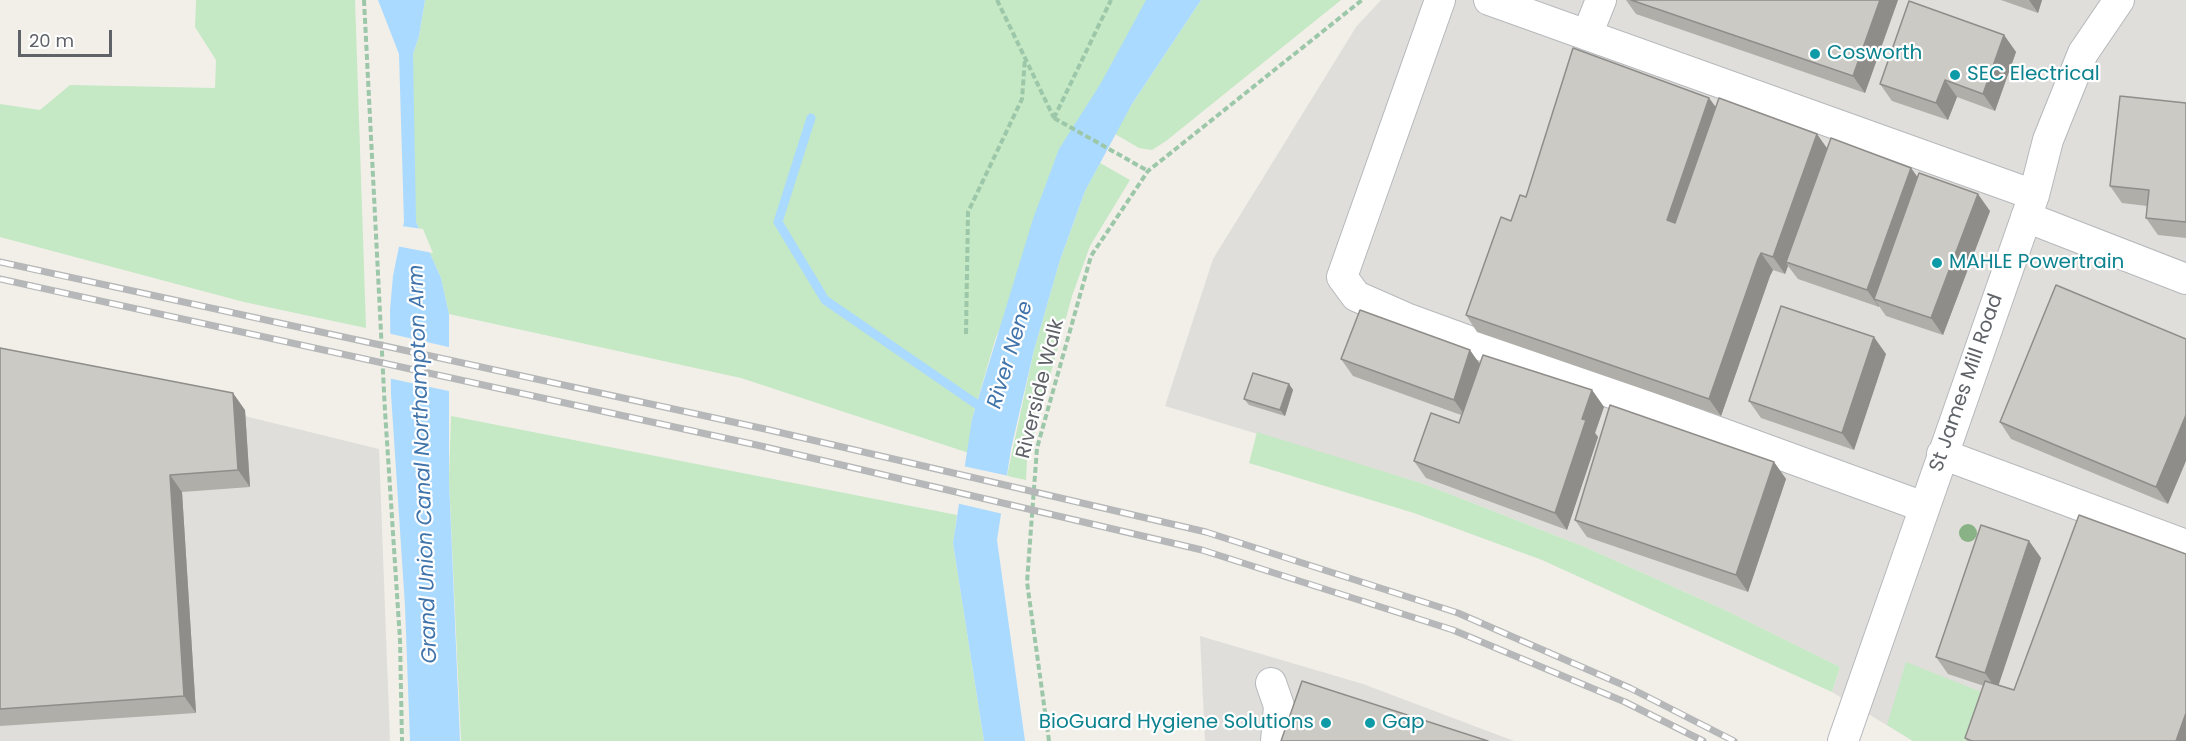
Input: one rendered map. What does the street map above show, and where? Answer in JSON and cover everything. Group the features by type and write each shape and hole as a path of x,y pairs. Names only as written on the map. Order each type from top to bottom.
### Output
{"street":[{"path":"1440,0 1342,277 1356,296 1406,318 1924,507"},
{"path":"1489,0 1587,35 2030,206 2186,279"},
{"path":"1587,35 1601,0"},
{"name":"St James Mill Road","path":"1843,741 2030,206 2048,140 2083,53 2119,0"},
{"path":"1942,454 2186,545"},
{"path":"1271,683 1279,706 1276,741"}],"path":[{"path":"364,0 385,411 400,640 402,741"},
{"path":"997,0 1054,118 1148,171"},
{"path":"1054,118 1111,0"},
{"name":"Riverside Walk","path":"1049,741 1027,582 1037,448 1091,256 1148,171 1362,0"},
{"path":"966,333 968,212 1022,99 1025,58"}],"shaded area":[{"path":"1381,0 2186,0 2186,741 1913,741 1832,692 1840,667 1725,610 1585,547 1424,484 1165,406 1213,259 1356,27"},
{"path":"0,356 379,449 390,741 0,741"},
{"path":"1200,636 1363,684 1514,741 1205,741"}],"green space":[{"path":"196,0 355,0 366,328 244,302 0,237 0,104 40,110 70,85 215,88 216,60 195,27"},
{"path":"425,0 1172,0 1117,86 996,337 972,419 969,453 741,378 449,314 441,278 411,211 413,54 419,36"},
{"path":"1201,0 1341,0 1166,141 1152,150 1139,148 1115,134 1132,104"},
{"path":"1100,163 1130,180 1090,246 1072,296 1027,460 1026,480 1007,476 1034,350 1060,260 1085,191"},
{"path":"451,416 957,515 953,543 984,741 461,741 449,480"},
{"path":"1257,432 1424,484 1585,547 1725,610 1840,667 1832,692 1542,560 1414,513 1249,463"},
{"path":"1906,662 1994,697 1976,741 1913,741 1887,725"}],"water":[{"name":"Grand Union Canal Northampton Arm","path":"378,0 425,0 419,36 413,54 416,222 441,278 449,314 449,480 460,741 410,741 405,606 391,394 390,310 393,276 404,222 399,54"},
{"name":"River Nene","path":"1146,0 1201,0 1132,104 1085,191 1060,260 1034,350 1011,449 997,540 1025,741 984,741 953,543 972,419 1033,219 1059,149 1101,83"}],"pier":[{"path":"401,226 423,229 433,253 396,246"},
{"path":"387,333 453,348 453,392 388,378"},
{"path":"963,466 1009,476 1003,514 956,503"}],"building":[{"name":"Cosworth","path":"1631,0 1880,0 1853,76"},
{"name":"SEC Electrical","path":"1909,1 2004,35 1983,94 1945,80 1936,103 1880,84"},
{"path":"1573,48 1709,98 1667,220 1675,223 1719,98 1817,134 1773,257 1761,253 1758,259 1709,399 1466,315 1501,217 1511,221 1520,195 1526,197"},
{"path":"2120,96 2186,103 2186,222 2146,218 2149,190 2110,186"},
{"path":"1831,138 1911,168 1867,290 1786,262"},
{"name":"MAHLE Powertrain","path":"1919,173 1978,194 1931,318 1874,299"},
{"path":"2056,285 2186,339 2186,415 2156,487 2000,422"},
{"path":"1781,306 1874,337 1842,433 1749,401"},
{"path":"1360,310 1470,350 1454,400 1341,359"},
{"path":"0,348 233,393 238,470 170,475 184,696 0,709"},
{"path":"1483,355 1592,390 1582,419 1586,420 1555,513 1414,461 1431,413 1459,423"},
{"path":"1253,373 1289,384 1280,410 1244,399"},
{"path":"1610,405 1774,462 1736,575 1575,520"},
{"path":"2079,515 2186,554 2186,713 2176,741 1972,741 1965,738 1985,681 2014,690"},
{"path":"1981,525 2029,541 1985,673 1936,657"},
{"path":"1302,681 1488,741 1281,741"}],"waterway":[{"name":"River Nene","path":"811,118 778,222 825,300 985,410"}],"railway":[{"path":"0,262 765,429 1206,532 1458,613 1630,688 1734,741"},
{"path":"0,279 761,446 1202,550 1453,630 1625,702 1703,741"}],"place":[{"name":"Cosworth","path":"1815,54"},
{"name":"SEC Electrical","path":"1955,75"},
{"name":"MAHLE Powertrain","path":"1937,263"},
{"name":"BioGuard Hygiene Solutions","path":"1326,723"},
{"name":"Gap","path":"1370,723"}]}
